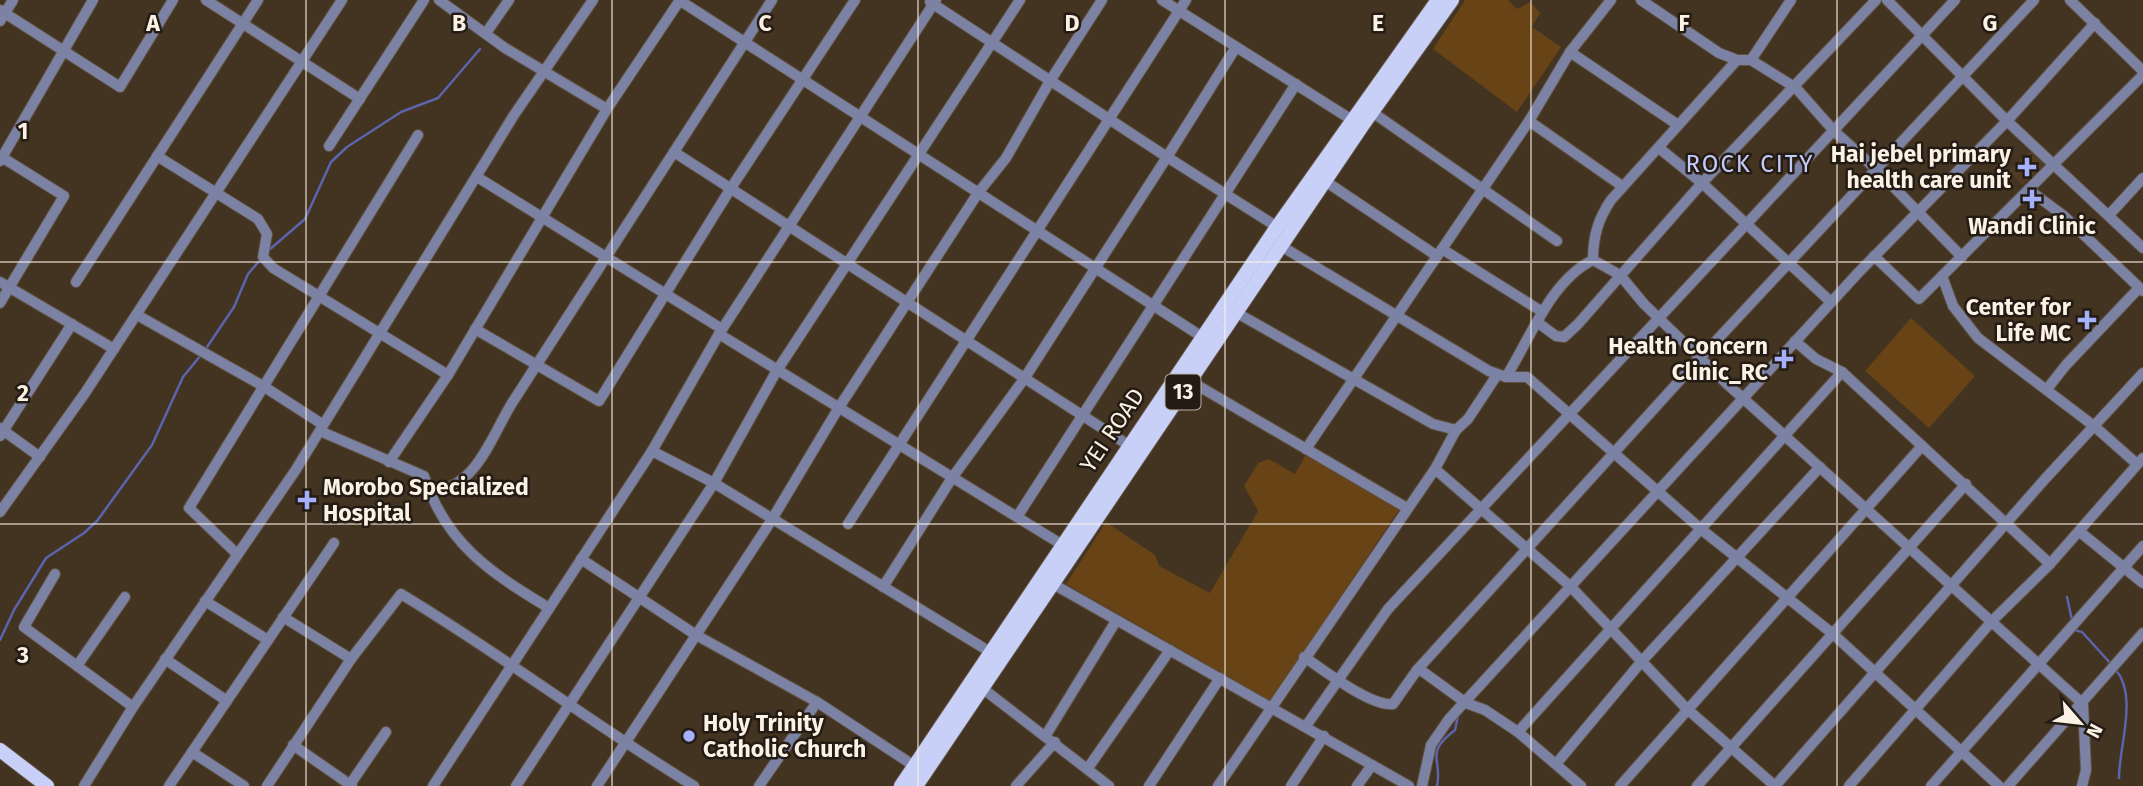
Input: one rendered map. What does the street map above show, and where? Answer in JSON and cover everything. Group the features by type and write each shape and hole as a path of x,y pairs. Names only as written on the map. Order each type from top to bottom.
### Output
{"main road":[{"name":"YEI ROAD","path":"1135,449 1190,382 1209,341 1237,313 1352,120 1438,0"},
{"name":"YEI ROAD","path":"918,775 1209,341 1452,0"},
{"name":"YEI ROAD","path":"901,786 918,775 982,688 996,656 1053,584 1069,548"},
{"path":"0,750 47,786"}],"street":[{"path":"13,0 2,14 120,87 173,0"},
{"path":"0,303 5,286 64,196 1,158 93,0"},
{"path":"206,0 360,99"},
{"path":"76,282 258,0"},
{"path":"0,512 137,315 214,192 303,63 342,0"},
{"path":"329,146 424,0"},
{"path":"439,0 545,72 607,109"},
{"path":"486,33 509,0"},
{"path":"84,786 132,707 321,427 477,177 593,0"},
{"path":"389,462 448,375 607,109 680,0 1209,341"},
{"path":"429,492 446,491 473,472 500,422 539,366 772,0"},
{"path":"475,329 599,401 732,188 855,0"},
{"path":"516,786 713,483 776,372 994,44 1020,0"},
{"path":"597,786 771,521 838,409 978,193 1006,158 1049,81 1102,0"},
{"path":"1162,0 1352,120"},
{"path":"848,524 1186,0"},
{"path":"1306,449 1530,121 1570,52 1611,0"},
{"path":"1641,0 1719,53 1737,60 1751,60 1796,88 1834,131 1877,170 1962,257"},
{"path":"1325,181 1539,317 1556,336 1564,337 1702,183 1796,88 1876,0"},
{"path":"1887,0 2007,121 2143,248"},
{"path":"1306,726 1337,678 1388,609 1480,507 1571,415 1955,0"},
{"path":"1304,657 1365,696 1388,705 1393,704 1417,670 1616,454 1700,358 2034,0"},
{"path":"1874,256 1919,299 2055,165 2143,73 2070,0"},
{"path":"433,786 652,451 721,332 933,1 1049,81 1226,195 1396,316 1502,376 1527,377 1702,530 1788,595 1999,786"},
{"path":"1751,60 1787,1"},
{"path":"1422,786 1431,745 1449,719 1831,302 2007,121 2095,23"},
{"path":"883,587 953,478 1024,379 1236,47"},
{"path":"1570,52 1678,125"},
{"path":"1593,260 1597,225 1622,187 1737,60"},
{"path":"1017,517 1296,84"},
{"path":"1372,112 1557,241"},
{"path":"1530,121 1622,187"},
{"path":"236,553 189,508 418,135"},
{"path":"1659,148 1702,183 1788,266 1831,302"},
{"path":"674,152 965,342 1135,449"},
{"path":"156,156 258,219 267,234 263,257 272,268 448,375"},
{"path":"477,177 665,294 776,372 1069,548"},
{"path":"2109,215 2143,177"},
{"path":"2029,190 2057,210 2141,290 2066,365 2048,390"},
{"path":"1593,260 1620,275 1658,318 1743,398 2083,704 2086,770 2082,786"},
{"path":"1217,786 1435,469 1456,430 1502,376 1539,317 1576,272 1593,260"},
{"path":"1849,786 1992,621 2080,532 2140,461 1978,338 1953,306 1942,276"},
{"path":"5,286 114,349"},
{"path":"1237,313 1433,424 1456,430"},
{"path":"137,315 262,386 321,427 389,462 424,476 429,492 461,545 494,575 549,608"},
{"path":"40,457 1,431 72,324"},
{"path":"1796,341 1816,359 1842,372 2050,564"},
{"path":"1518,732 1842,372"},
{"path":"1435,469 1570,586 1686,708 1775,786 1874,671 2143,373"},
{"path":"1190,382 1407,508"},
{"path":"1620,786 1686,708 1922,446"},
{"path":"652,451 713,483 771,521 996,656"},
{"path":"1556,764 1642,661 1820,467"},
{"path":"1697,786 1966,484"},
{"path":"2080,532 2143,583"},
{"path":"169,786 334,543"},
{"path":"1931,786 2143,546"},
{"path":"581,559 696,635 817,702 918,775"},
{"path":"55,574 24,627 132,707"},
{"path":"1053,584 1409,786"},
{"path":"267,786 351,659 401,594 514,665 680,782 694,786"},
{"path":"77,666 125,597"},
{"path":"205,601 268,640"},
{"path":"284,617 351,659"},
{"path":"1016,786 1050,739 1116,621"},
{"path":"2008,786 2143,633"},
{"path":"1088,768 1170,650"},
{"path":"165,659 227,701"},
{"path":"1417,670 1466,703 1485,710 1518,732 1581,786"},
{"path":"1149,786 1220,678"},
{"path":"982,688 1088,768 1101,784"},
{"path":"759,786 817,702"},
{"path":"293,745 350,785 386,732"},
{"path":"1291,786 1324,736"},
{"path":"192,752 244,786"},
{"path":"1357,786 1372,765"}],"shaded area":[{"path":"1465,0 1508,0 1517,9 1530,2 1540,13 1532,27 1561,47 1517,112 1433,49"},
{"name":"Hai jebel primary health care unit","path":"2033,149 2046,163 2022,185 2008,171"},
{"path":"1911,318 1975,376 1929,428 1865,371"},
{"path":"1306,454 1400,508 1271,701 1066,584 1106,522 1155,555 1159,566 1210,593 1258,511 1244,486 1258,463 1269,459 1295,474"}],"waterway":[{"path":"269,250 305,219 331,162 347,147 401,112 438,98 480,49"},
{"path":"205,350 234,307 248,274 260,260"},
{"path":"0,640 14,610 46,558 97,521 152,445 183,377 201,355"},
{"path":"2067,597 2072,620"},
{"path":"2074,630 2082,632 2112,665"},
{"path":"2116,670 2126,693 2127,707 2119,778"},
{"path":"1437,786 1437,751 1445,738 1455,730 1458,716"}],"place":[{"name":"Hai jebel primary health care unit","path":"2027,167"},
{"name":"Wandi Clinic","path":"2032,199"},
{"name":"Center for Life MC","path":"2087,320"},
{"name":"Health Concern Clinic_RC","path":"1784,359"},
{"name":"Morobo Specialized Hospital","path":"307,500"},
{"name":"Holy Trinity Catholic Church","path":"689,736"}],"district":[{"name":"ROCK CITY","path":"1750,164"}]}
